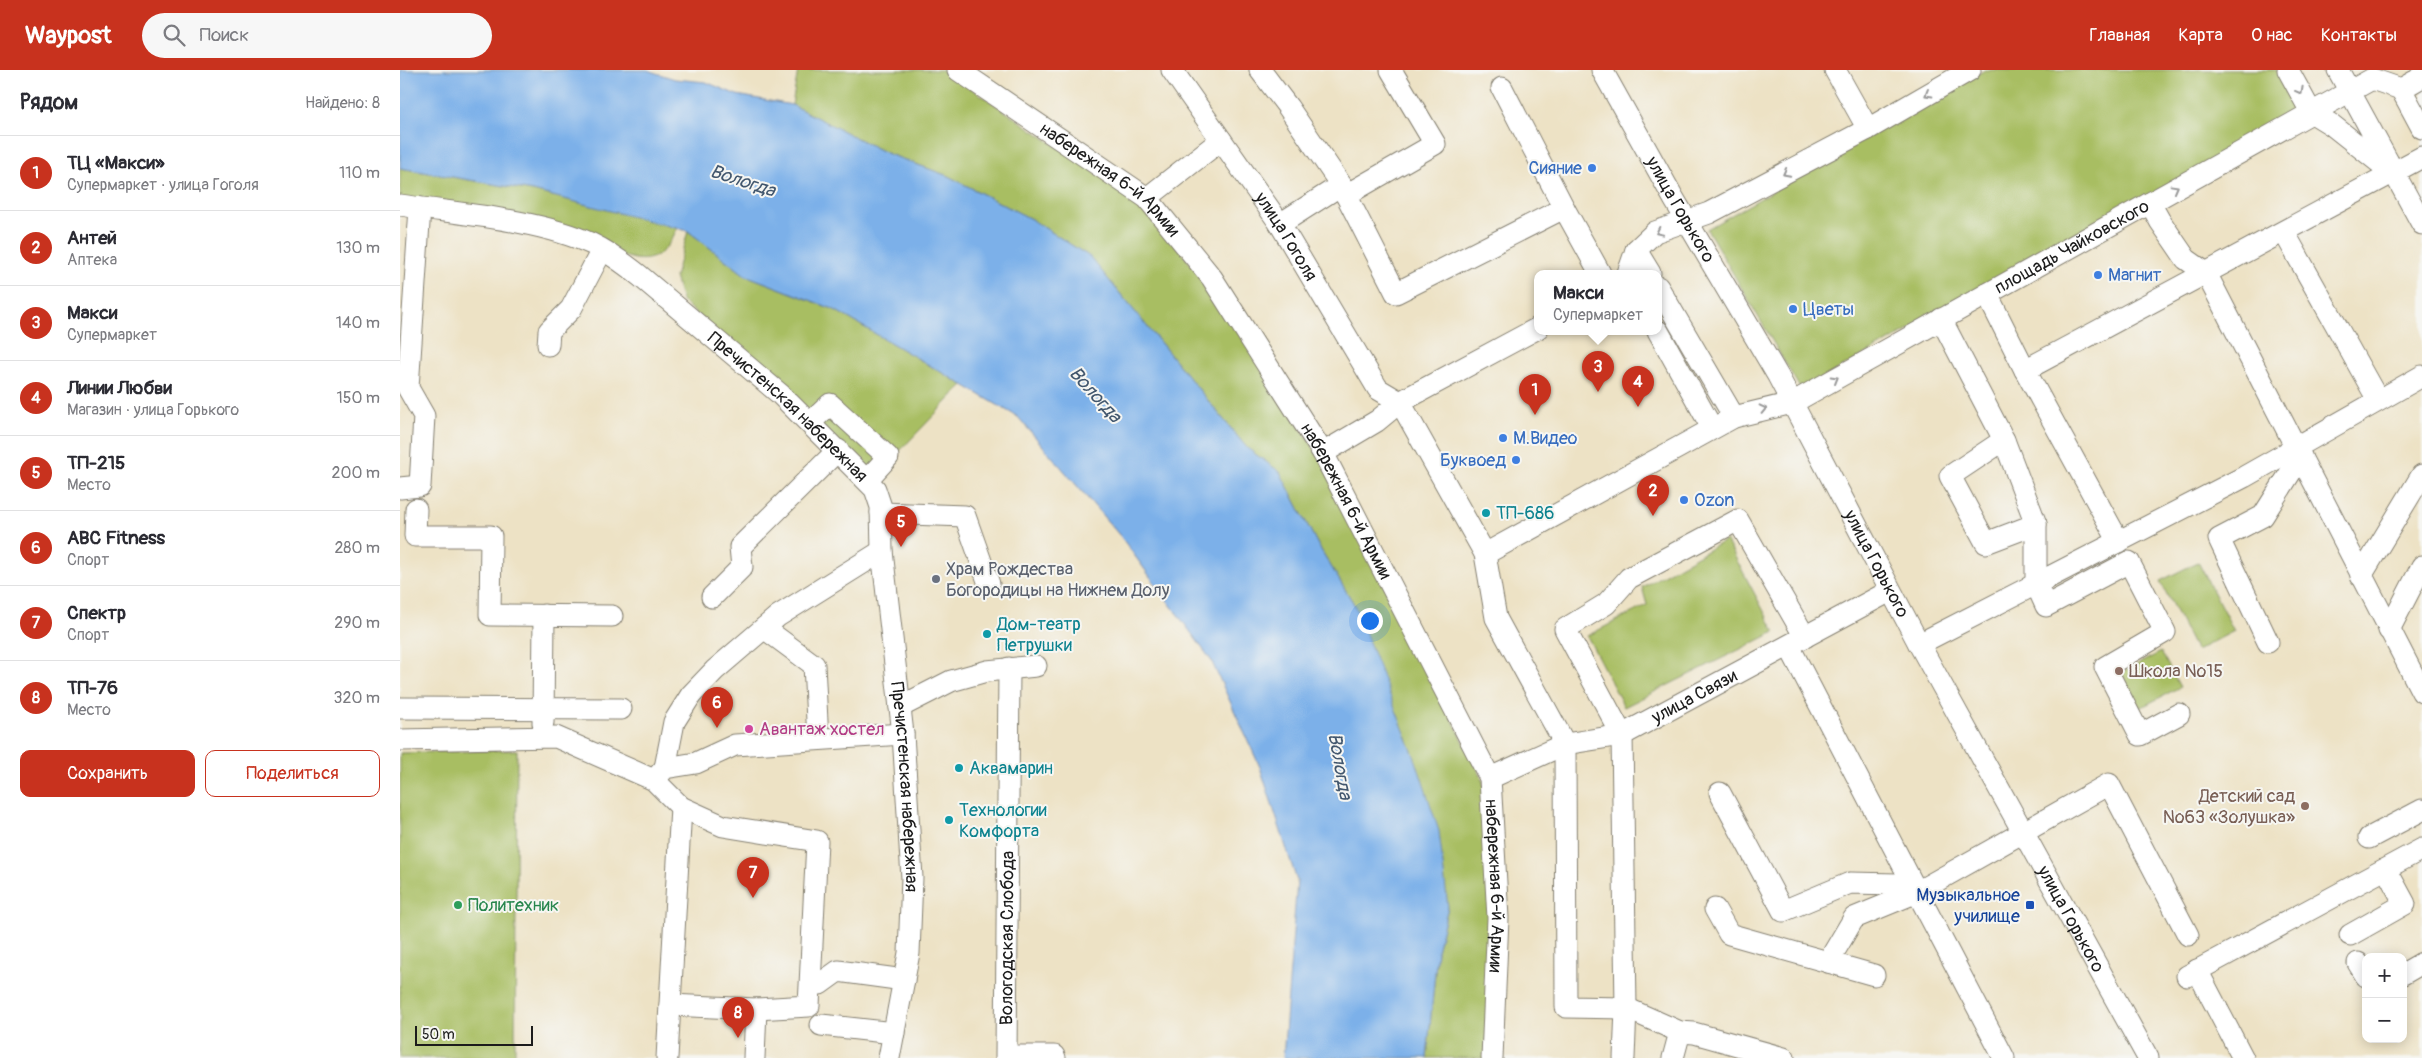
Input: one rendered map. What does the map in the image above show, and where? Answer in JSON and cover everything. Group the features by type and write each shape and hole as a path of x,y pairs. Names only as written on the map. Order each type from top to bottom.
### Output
{"street":[{"name":"набережная 6-й Армии","path":"958,70 1147,198 1212,278 1323,453 1490,778 1498,918 1492,1058"},
{"name":"улица Гоголя","path":"1172,70 1280,224 1378,389 1400,402"},
{"path":"1280,224 1435,144 1391,70"},
{"name":"улица Горького","path":"1602,70 1792,403 1890,591 2148,1058"},
{"path":"1835,70 1868,129"},
{"path":"1629,270 1636,250 1655,232 1709,214 1868,129 1970,70"},
{"path":"2288,70 2312,112 2332,125 2393,174"},
{"path":"2338,70 2393,174 2422,224"},
{"path":"1264,71 1344,190 1396,293 1564,208"},
{"path":"2422,77 2400,89 2422,128"},
{"name":"площадь Чайковского","path":"1484,554 1734,417 1792,403 2372,79 2400,89"},
{"path":"1502,88 1598,270"},
{"path":"1147,198 1221,140"},
{"path":"2025,370 2422,157"},
{"path":"2150,203 2186,259 2206,273 2299,452 2360,576 2422,692"},
{"path":"400,488 420,486 424,416 408,388 410,206"},
{"name":"Пречистенская набережная","path":"410,206 544,228 569,235 602,250 640,276 780,394 875,489 881,513 882,551 903,734 912,878 909,953 889,1058"},
{"path":"2284,232 2378,400"},
{"path":"548,345 549,332 571,309 602,250"},
{"path":"1636,250 1648,270"},
{"path":"1662,294 1734,417"},
{"path":"1988,294 2025,370 2119,542"},
{"path":"1941,319 2004,440 2036,524 2036,584 2046,606 2129,562 2165,632 2105,667 2140,735 2179,714"},
{"path":"1323,453 1377,421 1400,402 1534,330"},
{"path":"1660,335 1712,428"},
{"path":"1919,644 2299,452 2378,400 2422,376"},
{"path":"1400,402 1484,554 1496,618 1565,744 1566,1007 1626,1008 1680,1032 1694,1033 1784,1058"},
{"path":"810,423 830,404 888,457 867,480"},
{"path":"2004,440 1950,476 1986,543 2036,524"},
{"path":"712,597 742,568 740,547 838,450"},
{"path":"2268,642 2219,539 2263,516 2299,452"},
{"path":"2360,576 2422,475"},
{"path":"416,509 415,536 491,536 490,615 612,616"},
{"path":"881,513 965,516 989,584"},
{"path":"1624,1058 1626,1008 1622,735 1565,629 1606,604 1629,578 1738,520 1917,892 2004,1058"},
{"path":"670,1005 756,1009 809,1006 817,841 723,826 681,807 660,774 674,722 691,695 715,670 778,616 882,551"},
{"path":"2389,630 2422,566"},
{"name":"улица Связи","path":"1490,778 1565,744 1622,735 1890,591"},
{"path":"543,737 544,615"},
{"path":"764,628 814,666 818,739"},
{"path":"900,707 951,681 986,671 1036,666"},
{"name":"Вологодская Слобода","path":"1006,1057 1009,668"},
{"path":"400,708 621,709"},
{"path":"400,740 556,737 660,774 696,763 735,745 903,734"},
{"path":"1828,962 1854,918 1917,892 2109,784 2188,935"},
{"path":"1720,793 1783,911 1850,883 1897,884 1917,892"},
{"path":"2422,796 2420,797 2422,800"},
{"path":"667,1058 681,807"},
{"path":"2369,838 2422,810"},
{"path":"2243,1058 2192,973 2422,849"},
{"path":"2350,935 2414,899 2386,869"},
{"path":"1715,909 1729,934 1874,975"},
{"path":"2407,972 2422,963"},
{"path":"820,984 838,971 904,980"},
{"path":"754,1058 756,1009"},
{"path":"821,1024 894,1033"},
{"path":"1673,1058 1680,1032"},
{"path":"1006,1057 1054,1056 1056,1058"}],"green space":[{"path":"798,70 944,70 1142,204 1206,283 1319,456 1483,780 1492,918 1486,1058 1427,1058 1437,951 1448,907 1354,604 1318,545 1280,472 1247,448 1090,257 1031,219 948,176 886,153 792,105"},
{"path":"1985,70 2277,70 2301,112 1801,390 1707,229"},
{"path":"400,168 533,191 678,227 667,247 657,256 643,260 635,259 400,199"},
{"path":"688,231 745,275 833,309 963,385 892,459 867,468 682,301 675,277"},
{"path":"1726,540 1775,632 1624,707 1587,636 1647,605 1642,587"},
{"path":"2198,562 2234,631 2196,651 2160,581"},
{"path":"2161,652 2180,687 2140,708 2121,673"},
{"name":"Политехник","path":"517,750 515,1058 400,1058 400,753"}],"water":[{"name":"Вологда","path":"400,70 647,70 675,79 706,82 737,95 792,105 886,153 948,176 1031,219 1090,257 1247,448 1280,472 1318,545 1354,604 1416,761 1439,831 1448,907 1437,951 1427,1058 1283,1058 1297,881 1260,767 1211,660 1121,537 1018,417 833,309 745,275 688,231 533,191 400,168"}],"place":[{"name":"Сияние","path":"1592,168"},
{"name":"Магнит","path":"2098,275"},
{"name":"Цветы","path":"1793,309"},
{"name":"Макси","path":"1598,392"},
{"name":"Линии Любви","path":"1638,407"},
{"name":"ТЦ «Макси»","path":"1535,415"},
{"name":"М.Видео","path":"1503,438"},
{"name":"Буквоед","path":"1516,460"},
{"name":"Ozon","path":"1684,500"},
{"name":"ТП-686","path":"1486,513"},
{"name":"Антей","path":"1653,516"},
{"name":"ТП-215","path":"901,547"},
{"name":"Храм Рождества Богородицы на Нижнем Долу","path":"936,579"},
{"name":"Дом-театр Петрушки","path":"987,634"},
{"name":"Школа №15","path":"2119,671"},
{"name":"ABC Fitness","path":"717,728"},
{"name":"Авантаж хостел","path":"749,729"},
{"name":"Аквамарин","path":"959,768"},
{"name":"Детский сад №63 «Золушка»","path":"2305,806"},
{"name":"Технологии Комфорта","path":"949,820"},
{"name":"Спектр","path":"753,898"},
{"name":"Политехник","path":"458,905"},
{"name":"Музыкальное училище","path":"2030,905"},
{"name":"ТП-76","path":"738,1038"}]}
